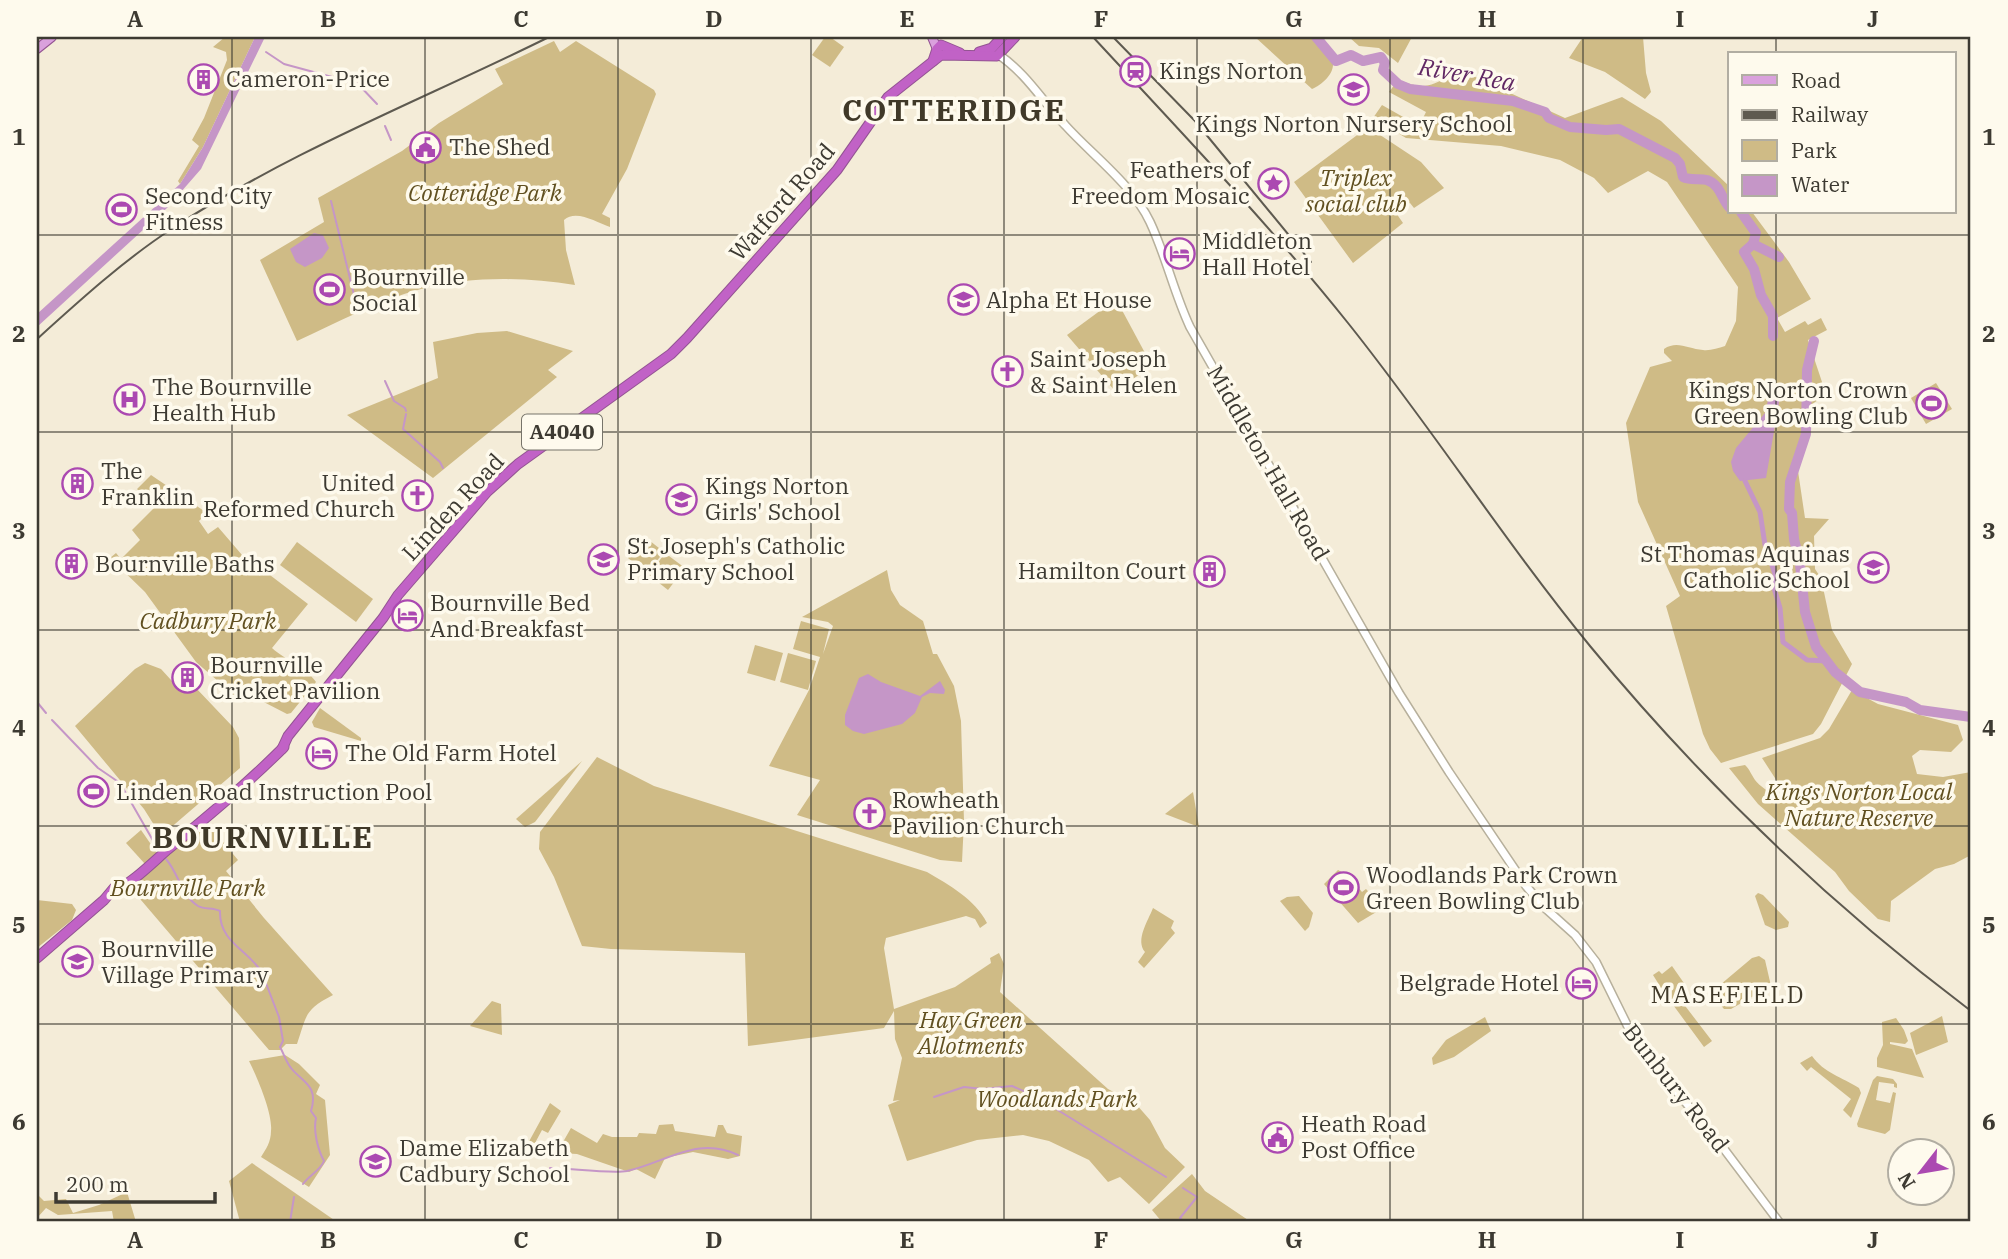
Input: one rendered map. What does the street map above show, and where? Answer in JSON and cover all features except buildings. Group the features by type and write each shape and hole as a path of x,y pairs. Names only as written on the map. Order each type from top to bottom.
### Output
{"highway":[{"path":"996,51 1002,37"},
{"path":"940,52 969,55 996,51 1015,37"},
{"name":"Watford Road","path":"687,338 837,170 881,106 940,52"},
{"name":"Linden Road","path":"37,958 111,893 139,873 260,771 300,728 398,595 487,492 518,464 671,354 687,338"}],"main road":[{"path":"37,49 52,37"},
{"path":"933,37 940,52"},
{"name":"Middleton Hall Road","path":"996,51 1017,69 1141,207 1155,234 1173,289 1190,327 1399,693 1526,887"},
{"name":"Bunbury Road","path":"1526,887 1588,952 1605,978 1616,1007 1635,1041 1724,1149 1779,1222"}],"green space":[{"path":"225,37 255,37 203,147 180,184 178,181 199,146 192,140 204,118 227,60 226,52 213,47"},
{"path":"825,37 830,37 844,47 830,67 812,55"},
{"path":"1255,37 1314,37 1331,55 1331,73 1312,89"},
{"path":"1349,37 1412,37 1398,63 1379,48 1359,46"},
{"path":"1583,37 1643,37 1646,73 1651,92 1645,99 1605,72 1569,58"},
{"name":"Cotteridge Park","path":"554,41 560,52 576,41 654,90 656,94 627,169 602,214 610,218 610,227 580,216 564,220 566,250 575,285 498,279 440,285 389,299 297,341 260,260 324,222 318,198 402,151 439,123 503,84 495,69"},
{"name":"Kings Norton Local Nature Reserve","path":"1451,75 1471,75 1565,118 1622,97 1661,121 1728,185 1728,214 1753,214 1789,262 1811,299 1777,318 1785,332 1805,321 1808,325 1821,318 1827,330 1808,340 1826,394 1807,408 1798,471 1805,518 1829,519 1814,536 1815,569 1821,578 1832,630 1852,664 1821,724 1813,734 1721,763 1710,749 1703,734 1666,606 1680,596 1638,502 1626,423 1650,367 1672,361 1664,353 1664,349 1669,346 1706,350 1725,346 1736,321 1738,287 1667,182 1648,171 1608,193 1594,178 1560,160 1501,146 1406,138 1373,118 1382,105 1419,126 1426,112 1389,92 1398,80 1425,86"},
{"name":"Triplex social club","path":"1368,127 1421,162 1444,188 1414,208 1410,203 1396,213 1403,223 1353,263 1294,182"},
{"path":"1116,299 1152,366 1115,391 1067,335"},
{"path":"507,331 573,351 548,370 557,377 433,478 347,415 438,378 433,342 477,333"},
{"name":"Kings Norton Crown Green Bowling Club","path":"1936,383 1952,409 1926,424 1911,398"},
{"name":"Cadbury Park","path":"151,475 207,513 199,521 208,534 218,527 260,576 262,569 308,604 272,648 307,672 316,682 291,713 287,714 256,698 253,693 241,701 196,662 145,592 110,558 116,553 121,559 140,540 132,530 155,507 137,489"},
{"path":"645,537 664,552 647,573 628,558"},
{"path":"297,542 373,599 356,622 280,565"},
{"path":"665,553 685,568 668,590 649,575"},
{"path":"887,570 891,590 900,605 923,621 933,654 937,654 954,686 961,721 964,821 962,862 940,860 797,815 820,780 769,766 809,690 820,657 793,649 801,621 829,629 823,654 833,626 828,622 802,617"},
{"path":"755,645 783,653 775,681 747,673"},
{"path":"788,653 816,661 808,690 780,682"},
{"path":"145,663 161,669 182,692 195,687 233,727 239,738 240,768 161,836 144,809 75,726 135,669"},
{"name":"Kings Norton Local Nature Reserve","path":"1852,690 1878,704 1958,725 1963,740 1951,752 1920,750 1912,756 1917,774 1943,777 1971,772 1971,855 1954,864 1935,869 1891,901 1890,922 1878,919 1849,891 1835,872 1758,804 1729,768 1745,765 1762,787 1790,801 1762,758 1820,738 1829,729"},
{"path":"320,708 361,738 361,741 314,727 312,722"},
{"path":"597,757 654,786 927,872 952,888 976,907 987,923 980,928 975,919 966,916 886,938 884,948 894,1009 955,987 991,963 990,958 999,953 1004,964 1000,992 1108,1089 1136,1104 1150,1120 1165,1148 1185,1167 1149,1204 1120,1177 1108,1182 1089,1160 1049,1141 1023,1135 977,1140 907,1161 888,1105 900,1100 893,1101 902,1058 895,1039 894,1011 884,1028 748,1046 745,953 582,946 554,877 539,849 540,832"},
{"path":"582,761 535,822 525,827 516,819"},
{"path":"1193,792 1199,827 1165,814"},
{"name":"Bournville Park","path":"208,824 238,860 226,871 333,995 308,1014 297,1044 286,1044 280,1050 269,1050 129,886 187,835"},
{"path":"141,830 157,853 145,864 126,843"},
{"path":"1338,870 1349,876 1362,892 1366,889 1383,908 1358,923 1324,884"},
{"path":"1758,893 1789,922 1788,927 1776,930 1765,925 1755,896"},
{"path":"1299,896 1313,913 1305,931 1280,901"},
{"path":"37,900 72,904 76,910 72,920 37,948"},
{"path":"1153,908 1174,921 1171,928 1175,933 1144,968 1138,962 1145,952 1141,942"},
{"path":"1759,956 1765,960 1771,986 1731,1009 1724,1009 1713,996 1714,990 1752,958"},
{"path":"1672,966 1686,986 1676,994 1712,1041 1704,1047 1668,998 1658,1000 1658,983 1653,975 1659,971 1662,974"},
{"path":"492,1001 501,1004 502,1035 470,1026"},
{"path":"1942,1016 1948,1042 1916,1055 1910,1033"},
{"path":"1485,1017 1491,1031 1454,1057 1433,1065 1432,1058 1446,1040"},
{"path":"1896,1018 1908,1041 1905,1044 1890,1044 1912,1049 1924,1078 1877,1067 1877,1058 1883,1045 1882,1022"},
{"path":"285,1055 299,1064 320,1085 316,1094 325,1100 330,1155 309,1187 261,1157 271,1135 270,1115 249,1061"},
{"path":"1812,1056 1828,1071 1859,1088 1861,1093 1851,1118 1843,1110 1851,1099 1811,1067 1807,1071 1800,1063"},
{"path":"1877,1076 1893,1079 1897,1084 1897,1088 1894,1084 1879,1082 1876,1100 1890,1103 1893,1092 1896,1093 1890,1130 1885,1134 1858,1127 1857,1124 1873,1080"},
{"path":"550,1103 561,1111 548,1133 542,1130 535,1143 540,1147 526,1147"},
{"path":"673,1124 675,1131 715,1137 718,1125 723,1125 727,1133 742,1136 740,1156 728,1159 693,1152 665,1158 655,1179 636,1169 629,1172 577,1154 559,1153 571,1128 597,1143 603,1134 612,1137 637,1137 639,1133 656,1134 659,1125"},
{"path":"252,1163 337,1222 240,1222 229,1181"},
{"path":"1192,1174 1205,1191 1251,1222 1162,1222 1152,1210"},
{"path":"127,1192 136,1222 114,1222 112,1211 58,1215 46,1208 37,1218 37,1194 44,1201 66,1199 73,1213"}],"water":[{"path":"255,37 265,37 201,169 167,208 37,327 37,314 180,184 203,147"},
{"path":"314,233 323,235 329,248 322,258 305,267 296,262 290,249"},
{"path":"1769,396 1779,396 1779,402 1766,478 1740,481 1731,462 1736,448 1765,413"},
{"path":"868,674 881,682 920,696 940,681 945,690 944,694 930,693 922,697 915,713 902,724 864,734 845,725 845,715 859,678"}],"waterway":[{"name":"River Rea","path":"1316,37 1336,61 1351,55 1363,61 1381,57 1385,63 1383,70 1398,84 1410,89 1513,101 1545,112 1549,118 1570,127 1619,129 1675,158 1680,164 1683,177 1712,182 1728,205"},
{"path":"266,52 284,64 358,84 377,104"},
{"path":"385,126 391,140"},
{"path":"331,201 356,303"},
{"name":"River Rea","path":"1742,214 1756,233 1753,244"},
{"path":"1753,244 1744,252 1754,269 1761,295 1773,316 1773,336"},
{"name":"River Rea","path":"1753,244 1779,257"},
{"name":"River Rea","path":"1814,341 1807,370 1806,434 1790,482 1789,509 1792,513 1800,564 1805,612 1816,647 1835,672 1860,692 1906,702 1920,710 1971,717"},
{"path":"385,381 394,401 406,411"},
{"path":"406,414 403,429 440,462 443,468"},
{"path":"1745,481 1760,512 1765,545 1775,574 1774,588 1780,608 1783,642 1807,660 1827,661"},
{"path":"37,702 46,713"},
{"path":"52,720 98,768 120,783 159,851"},
{"path":"166,859 192,901 201,907 220,911 221,922 229,939 262,973 279,1017 283,1041 280,1047 289,1066 308,1085 313,1095 311,1111 316,1118 317,1140 324,1161 303,1184"},
{"path":"934,1097 964,1087 983,1089 1012,1086 1035,1096 1166,1177"},
{"path":"550,1168 627,1171 695,1149 709,1148 738,1155"},
{"path":"1183,1188 1197,1197 1180,1218 1184,1222"},
{"path":"290,1222 294,1197"}],"railway":[{"path":"37,339 137,253 218,200 310,150 549,37"},
{"path":"1093,37 1318,286 1379,363 1559,607 1677,746 1818,885 1971,1011"},
{"path":"1113,37 1195,121 1311,262"}],"place":[{"name":"Kings Norton","path":"1136,71"},
{"name":"Cameron-Price","path":"203,79"},
{"name":"Kings Norton Nursery School","path":"1354,90"},
{"name":"The Shed","path":"426,147"},
{"name":"Feathers of Freedom Mosaic","path":"1273,183"},
{"name":"Second City Fitness","path":"122,209"},
{"name":"Middleton Hall Hotel","path":"1179,254"},
{"name":"Bournville Social","path":"329,290"},
{"name":"Alpha Et House","path":"963,300"},
{"name":"Saint Joseph & Saint Helen","path":"1007,372"},
{"name":"The Bournville Health Hub","path":"129,400"},
{"name":"Kings Norton Crown Green Bowling Club","path":"1931,403"},
{"name":"The Franklin","path":"78,484"},
{"name":"United Reformed Church","path":"418,496"},
{"name":"Kings Norton Girls' School","path":"682,499"},
{"name":"St. Joseph's Catholic Primary School","path":"604,559"},
{"name":"Bournville Baths","path":"72,564"},
{"name":"St Thomas Aquinas Catholic School","path":"1873,567"},
{"name":"Hamilton Court","path":"1209,571"},
{"name":"Bournville Bed And Breakfast","path":"407,616"},
{"name":"Bournville Cricket Pavilion","path":"187,678"},
{"name":"The Old Farm Hotel","path":"322,753"},
{"name":"Linden Road Instruction Pool","path":"93,792"},
{"name":"Rowheath Pavilion Church","path":"869,813"},
{"name":"Woodlands Park Crown Green Bowling Club","path":"1343,888"},
{"name":"Bournville Village Primary","path":"78,962"},
{"name":"Belgrade Hotel","path":"1582,983"},
{"name":"Heath Road Post Office","path":"1278,1137"},
{"name":"Dame Elizabeth Cadbury School","path":"376,1161"}],"district":[{"name":"COTTERIDGE","path":"954,111"},
{"name":"BOURNVILLE","path":"263,838"},
{"name":"MASEFIELD","path":"1728,995"}],"park label":[{"name":"Hay Green Allotments","path":"971,1033"},
{"name":"Woodlands Park","path":"1057,1099"}]}
